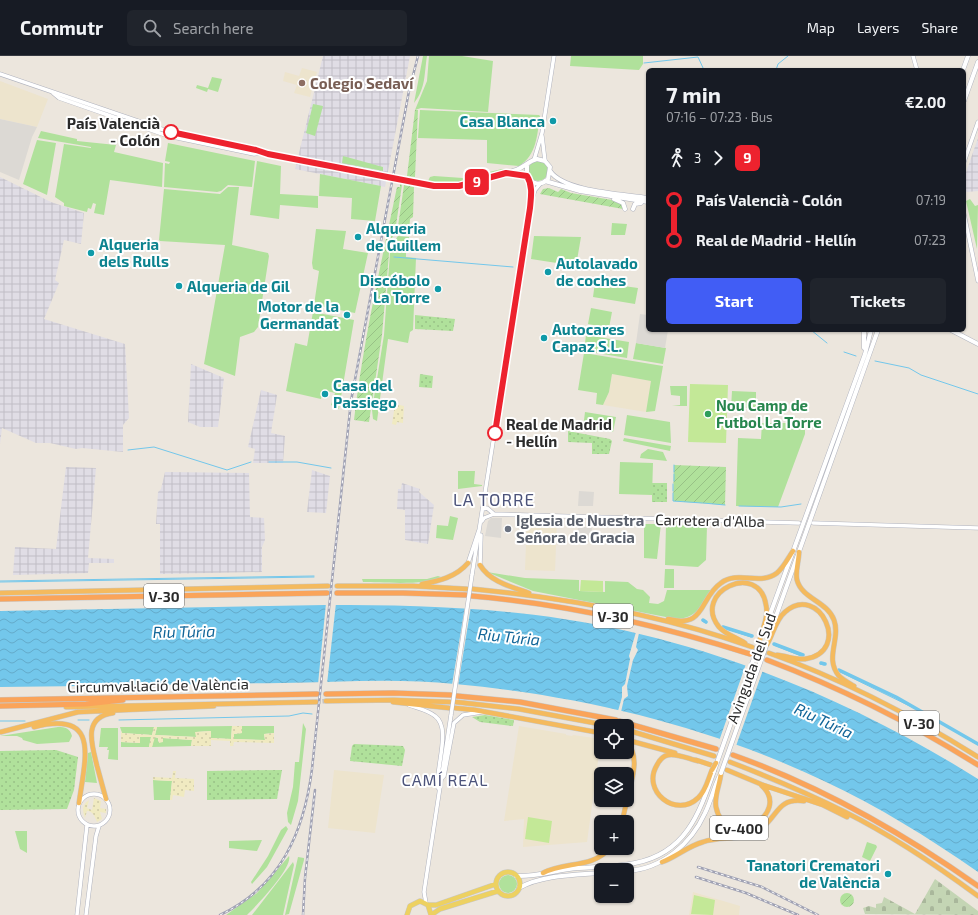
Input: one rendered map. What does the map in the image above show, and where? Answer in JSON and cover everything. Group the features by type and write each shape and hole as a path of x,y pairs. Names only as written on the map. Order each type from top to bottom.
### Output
{"highway":[{"path":"657,619 684,621 694,617 701,611 712,591 720,583 733,577 761,578 771,576 780,570 793,551"},
{"path":"799,552 796,574 799,584 804,592 825,607 834,621 836,632 832,654 833,665 840,677 858,690"},
{"path":"413,586 453,576 462,570 468,563"},
{"path":"480,565 492,577 514,588 536,596"},
{"name":"V-30","path":"473,589 575,602 657,619 750,646 723,631 714,615 717,595 727,586 740,583 747,584 758,589 762,594 766,605 767,612 761,636"},
{"name":"V-30","path":"0,593 328,586"},
{"path":"337,586 413,586 467,589"},
{"name":"V-30","path":"0,599 327,593"},
{"name":"V-30","path":"336,593 403,593 469,596 547,604 601,614 680,633 750,654"},
{"name":"V-30","path":"769,639 780,617 790,608 797,606 810,606 817,609 828,624 828,640 825,646 817,654 800,659 771,654 858,690 948,738 978,757"},
{"path":"759,644 761,636"},
{"path":"766,646 769,639"},
{"name":"V-30","path":"767,660 859,699 927,734 978,765"},
{"path":"326,694 393,693 454,695 520,702 617,721 716,749"},
{"name":"Circumval·lació de València","path":"0,700 317,694"},
{"path":"0,707 186,699 195,697"},
{"path":"388,701 449,708"},
{"name":"Circumval·lació de València","path":"0,707 316,702"},
{"path":"326,702 450,702"},
{"path":"456,702 519,709 594,723"},
{"path":"0,732 70,714 226,705 233,703"},
{"path":"455,708 487,712 594,732"},
{"path":"106,799 93,749 91,732 94,724 100,717 122,711"},
{"path":"0,732 54,722 64,722 76,728 83,736 85,746 80,803"},
{"path":"634,732 714,756"},
{"path":"634,743 698,761"},
{"path":"711,764 669,755 662,759 655,768 653,782 657,794 662,799 677,806 694,801 702,793 716,763"},
{"path":"733,756 774,772 848,807 901,836 978,886"},
{"path":"634,758 634,768"},
{"path":"730,762 813,796 874,829 928,861 978,896"},
{"path":"727,770 804,801 823,806 874,829"},
{"name":"Cv-400","path":"721,773 716,795 716,808 726,823 738,828 755,825 767,812 768,797 758,783"},
{"path":"662,862 704,841 751,834 766,824 786,802 794,800 804,801"},
{"path":"543,873 551,869 592,861 603,855"},
{"path":"950,868 978,890"}],"main road":[{"path":"964,68 968,56"},
{"path":"966,95 978,62"},
{"path":"262,153 434,186 459,186 527,166 534,160 545,161 550,171 558,178 577,186 646,198"},
{"path":"527,166 527,176 530,181 540,184 545,182 565,188 646,203"},
{"path":"545,182 550,171"},
{"path":"506,173 527,176"},
{"path":"565,188 578,194 618,200 624,203 625,209"},
{"path":"633,209 634,205 637,203 646,203"},
{"path":"845,405 863,353 864,332"},
{"name":"Avinguda del Sud","path":"761,636 865,354 870,332"},
{"name":"Avinguda del Sud","path":"769,639 877,332"},
{"path":"875,339 880,332"},
{"path":"955,332 978,344"},
{"path":"967,339 978,341"},
{"name":"Avinguda del Sud","path":"716,763 759,644"},
{"name":"Avinguda del Sud","path":"634,870 662,862 678,850 695,831 705,814 721,773 766,646"},
{"name":"CV-400","path":"543,873 630,864 650,859 677,843 696,818 713,771"},
{"path":"504,873 511,873 516,876 519,881 519,888 515,894 509,896 503,895 498,891 496,884 498,877 504,873"},
{"path":"516,876 543,873"},
{"path":"519,888 546,879 594,874"},
{"path":"407,915 410,906 417,901 436,905 496,884"},
{"path":"427,904 431,915 440,909 498,891"}],"street":[{"path":"534,160 542,133 554,56"},
{"path":"913,56 916,68"},
{"path":"1,74 53,93 181,134 256,150 262,153"},
{"path":"53,93 59,98 177,138 254,154 262,153"},
{"path":"966,156 978,122"},
{"path":"542,133 545,161"},
{"path":"177,138 181,134"},
{"path":"530,181 530,208"},
{"path":"427,904 424,893 438,791 530,208 534,194 540,184"},
{"path":"966,224 978,281"},
{"path":"484,502 489,510 494,514"},
{"path":"483,509 489,510"},
{"path":"488,516 489,510"},
{"name":"Carretera d'Alba","path":"481,522 488,516 494,514 799,523"},
{"path":"813,523 978,528"},
{"path":"468,563 474,541 480,528"},
{"path":"480,528 480,565"},
{"path":"407,704 432,714 439,719 443,727 437,776 438,791"},
{"path":"440,780 444,776 454,723 464,715 487,712"},
{"path":"92,794 97,794 106,799 110,807 110,813 107,821 99,826 87,825 78,815 82,799 92,794"},
{"path":"77,915 87,825"},
{"path":"86,915 96,836 99,826"},
{"path":"417,901 424,893"}],"shaded area":[{"path":"323,56 410,56 385,187 295,169"},
{"name":"Colegio Sedaví","path":"302,68 317,72 310,97 294,93 297,85 283,81 285,72 299,76"},
{"path":"0,81 48,99 37,127 0,119"},
{"path":"0,119 37,127 32,137 19,180 0,172"},
{"path":"978,138 978,191 966,191 966,172"},
{"path":"0,177 51,202 84,213 81,244 64,240 55,280 59,283 44,319 125,344 129,418 123,425 123,452 82,448 76,449 50,443 36,443 2,428 0,444"},
{"path":"640,314 646,315 646,332 668,332 665,348 636,343"},
{"path":"191,364 224,378 218,427 200,427 188,422"},
{"path":"612,374 652,381 646,412 603,405 609,392"},
{"path":"261,390 277,395 271,433 285,436 283,463 253,463 255,449 248,447"},
{"path":"66,467 96,468 88,558 114,559 114,563 89,563 88,573 13,575 15,547 56,549"},
{"path":"312,470 330,476 326,513 307,512"},
{"path":"165,472 249,473 250,517 264,518 265,540 262,547 262,572 160,574 160,524 156,524 158,492 161,489"},
{"path":"402,483 420,489 419,492 434,505 428,544 405,540 405,510 397,509 398,489 401,489"},
{"path":"579,491 594,492 593,506 578,506"},
{"path":"491,518 502,518 501,538 485,536 488,521"},
{"path":"527,519 557,520 555,571 525,570"},
{"path":"578,527 592,527 591,542 577,541"},
{"path":"519,726 572,736 594,738 594,759 598,759 597,767 594,767 594,790 587,842 523,847 524,819 504,821"},
{"path":"334,770 384,775 375,833 328,828"},
{"path":"693,892 740,906 739,915 689,915"}],"green space":[{"path":"423,56 427,56 424,81 421,92 414,103"},
{"path":"429,56 462,56 493,61 488,112 421,108 415,110 427,81"},
{"path":"571,56 643,56 643,64 639,70 570,66"},
{"path":"212,77 222,79 218,92 208,89 207,92 196,88 197,85 208,88"},
{"path":"313,104 323,106 315,136 306,133"},
{"path":"415,110 418,110 415,177 407,176"},
{"path":"420,110 540,116 537,137 533,150 525,161 519,166 487,163 487,140 418,138"},
{"path":"41,131 77,139 77,141 116,145 114,152 163,163 162,187 110,180 104,215 94,213 96,204 93,203 91,209 88,208 87,212 64,206 64,203 55,197 64,144 91,147 38,138"},
{"path":"37,140 56,143 47,195 23,184"},
{"path":"168,143 255,161 252,187 228,185 221,191 217,192 164,187 165,163 169,164 170,162 165,161"},
{"path":"343,156 383,167 383,171 342,163"},
{"path":"257,161 281,166 280,194 318,196 318,208 280,205 279,219 250,215"},
{"path":"538,161 545,164 548,171 545,178 538,181 531,178 528,171 531,164"},
{"path":"502,169 511,169 458,183 427,183 430,177 434,176 463,178"},
{"path":"320,174 381,186 375,221 351,219 352,198 319,196"},
{"path":"400,184 402,185 395,232 390,242 382,335 369,422 354,420 362,362 373,303 397,187 400,187"},
{"path":"404,185 414,187 413,217 410,219 409,231 407,234 397,233"},
{"path":"228,187 239,187 232,245 268,253 269,256 258,327 254,332 240,337 235,376 204,364 225,245 159,240 164,189 220,194"},
{"path":"549,188 558,192 561,189 571,193 618,201 623,204 623,209 540,194 543,189"},
{"path":"970,199 975,206 978,205 977,249 966,201"},
{"path":"612,223 627,224 625,235 611,235"},
{"path":"316,229 346,231 343,249 368,253 355,313 314,305 319,271 313,269 312,263"},
{"path":"398,236 409,237 409,249 406,249 406,257 416,258 413,330 410,332 408,343 388,339 377,421 373,419 372,410 384,335 390,253 392,244"},
{"path":"534,236 581,237 576,266 531,259"},
{"path":"595,282 638,288 635,304 593,297"},
{"path":"591,308 612,312 609,328 588,324"},
{"path":"313,312 354,320 339,409 331,405 335,393 323,390 321,399 286,391 295,343 307,346"},
{"path":"415,315 455,319 453,331 415,329"},
{"path":"586,335 629,342 627,358 584,351"},
{"path":"636,343 666,348 663,364 633,359"},
{"path":"584,353 663,366 655,411 646,412 651,381 612,374 609,392 603,405 596,404 597,393 578,390"},
{"path":"420,374 433,376 432,388 419,387"},
{"name":"Nou Camp de Futbol La Torre","path":"690,384 728,385 726,443 688,442"},
{"path":"670,386 687,386 687,406 672,406 680,405 680,396 671,395"},
{"path":"732,391 756,392 756,408 731,408"},
{"path":"585,412 616,417 613,432 583,428"},
{"path":"627,415 670,422 671,443 624,435"},
{"path":"762,423 805,423 805,434 778,507 736,506 738,438 761,439"},
{"path":"568,431 610,439 612,441 609,454 592,454 592,443 568,442"},
{"path":"624,438 671,446 670,451 623,441"},
{"path":"648,449 663,452 667,461 640,458 641,454"},
{"path":"620,462 653,463 652,495 619,494"},
{"path":"674,465 726,467 725,505 673,501"},
{"path":"458,471 475,471 474,484 482,486 458,489"},
{"path":"652,483 667,483 667,502 652,502"},
{"path":"450,516 458,518 453,540 436,538 437,525 448,526"},
{"path":"644,524 661,524 657,559 644,558"},
{"path":"666,525 707,526 706,560 698,567 665,565"},
{"path":"665,569 674,569 674,588 664,588"},
{"path":"487,572 525,578 579,580 579,591 605,592 605,581 628,582 637,589 643,590 650,597 649,603 658,604 664,601 667,590 711,590 698,610 689,617 676,619 533,591"},
{"path":"438,576 441,577 434,580 415,583 363,582 362,579 427,579"},
{"path":"581,580 603,581 603,592 580,591"},
{"path":"485,715 514,720 513,726 480,722 472,717"},
{"path":"303,723 306,729 298,801 291,825 288,822 287,813 293,787 295,762 299,762"},
{"path":"232,726 231,739 211,738 211,731 196,732 196,737 155,735 157,727"},
{"path":"242,726 274,726 274,733 264,734 265,740 234,739 234,734 242,733"},
{"path":"58,727 65,728 70,731 72,736 69,742 37,744 23,740 17,736 0,736"},
{"path":"120,727 154,727 152,735 122,733"},
{"path":"101,728 118,728 118,760 108,759 108,747 99,747"},
{"path":"140,737 151,737 149,747 121,747 121,742 140,743"},
{"path":"154,737 158,738 158,742 163,738 192,740 191,746 152,747"},
{"path":"354,744 403,746 405,750 402,766 350,761 352,746"},
{"path":"56,750 78,757 74,790 67,809 0,810 0,751"},
{"path":"91,752 97,783 85,782 88,753"},
{"path":"282,770 277,799 207,800 207,771"},
{"path":"153,780 172,781 170,800 154,800"},
{"path":"528,817 552,821 549,843 525,839"},
{"path":"286,826 288,829 267,867 252,884 251,882 268,856 281,830"},
{"path":"15,831 27,831 27,853 20,849"},
{"path":"262,840 257,851 229,848 229,841"},
{"path":"867,842 876,845 877,847 870,861 862,857"},
{"path":"289,856 289,862 280,878 247,915 226,915 257,893"},
{"path":"298,857 304,858 304,860 289,914 285,915"},
{"path":"293,862 294,865 283,915 252,915"},
{"path":"508,875 514,878 517,884 514,890 508,893 502,890 499,884 502,878"},
{"path":"935,879 978,911 978,915 865,914 863,908 869,906 876,908 876,904 882,903 884,897 915,914"},
{"path":"844,893 850,893 854,897 854,903 850,907 844,907 840,903 840,897"},
{"path":"694,895 715,900 713,915 691,914"}],"sand":[{"path":"395,404 404,406 403,423 397,422 396,425 392,424"},
{"path":"232,726 242,726 242,733 234,734 234,739 265,740 264,734 274,733 274,743 234,742 233,746 230,746 230,741 211,740 211,746 191,746 192,740 163,738 163,742 159,743 158,738 155,737 152,747 149,747 151,737 140,737 140,743 121,742 121,731 122,733 152,735 154,727 157,727 155,735 196,737 195,732 211,731 211,738 231,739"},
{"path":"173,771 176,771 175,778 194,779 194,791 185,790 184,797 173,795 172,800 170,800 172,781 153,780 153,777 172,778"},
{"path":"94,798 101,801 100,808 106,809 106,813 100,812 102,819 97,822 91,812 87,811 85,818 83,813 83,808 89,800 87,808 92,810"}],"water":[{"name":"Riu Túria","path":"325,605 446,607 518,613 579,621 639,634 699,650 757,670 815,693 871,719 978,779 978,872 884,812 824,781 780,762 735,744 690,729 644,716 550,696 503,689 412,681 0,687 0,611"}],"pier":[{"path":"326,603 336,603 327,684 318,684"},
{"path":"465,606 471,606 458,686 452,685"},
{"path":"636,632 639,633 636,647 638,650 633,660 627,686 628,696 624,699 621,712 618,711 622,697 622,687 625,684 630,659 629,656"},
{"path":"746,664 763,670 736,746 719,741"}],"waterway":[{"path":"777,68 778,64 788,56"},
{"path":"644,63 698,57 703,68"},
{"path":"394,257 513,267"},
{"path":"813,332 827,343"},
{"path":"844,352 856,356"},
{"path":"875,361 909,368 921,375 978,394"},
{"path":"128,450 154,447 227,470 251,462"},
{"path":"269,462 297,462 331,468"},
{"path":"674,465 674,472"},
{"path":"674,474 674,481"},
{"path":"673,484 673,491"},
{"path":"673,493 673,501 702,503"},
{"path":"703,503 725,505"},
{"path":"739,506 781,507 801,504"},
{"path":"0,581 314,576"},
{"path":"0,582 314,577"},
{"path":"702,621 706,623"},
{"path":"723,627 752,636"},
{"path":"724,628 751,637"},
{"path":"774,644 803,655"},
{"path":"774,645 801,656"},
{"path":"821,663 825,664"},
{"path":"820,664 824,665"},
{"path":"839,670 896,697 978,744"},
{"path":"840,672 920,711 978,745"},
{"path":"119,720 289,716 303,713 312,714"},
{"path":"78,720 89,720"},
{"path":"0,721 25,721"}],"tunnel":[{"path":"752,647 768,653"},
{"path":"316,702 326,701"}],"railway":[{"path":"220,915 241,903 259,889 274,873 286,855 303,814 312,769 351,401 409,91 418,56"},
{"path":"303,915 305,878 315,790"},
{"path":"698,867 762,887 818,915"},
{"path":"696,877 746,893 798,915"}],"bus line":[{"name":"9","path":"171,132 258,150 262,153 442,187 459,186 506,173 527,176 531,187 530,208 495,433"}],"place":[{"name":"Colegio Sedaví","path":"302,83"},
{"name":"Casa Blanca","path":"553,121"},
{"name":"País Valencià - Colón","path":"171,132"},
{"name":"Alqueria de Guillem","path":"358,237"},
{"name":"Alqueria dels Rulls","path":"91,253"},
{"name":"Autolavado de coches","path":"548,272"},
{"name":"Alqueria de Gil","path":"179,286"},
{"name":"Discóbolo La Torre","path":"438,289"},
{"name":"Motor de la Germandat","path":"347,315"},
{"name":"Autocares Capaz S.L.","path":"544,338"},
{"name":"Casa del Passiego","path":"325,394"},
{"name":"Nou Camp de Futbol La Torre","path":"708,414"},
{"name":"Real de Madrid - Hellín","path":"495,433"},
{"name":"Iglesia de Nuestra Señora de Gracia","path":"508,529"},
{"name":"Tanatori Crematori de València","path":"888,874"}],"district":[{"name":"LA TORRE","path":"494,499"},
{"name":"CAMÍ REAL","path":"445,779"}]}
